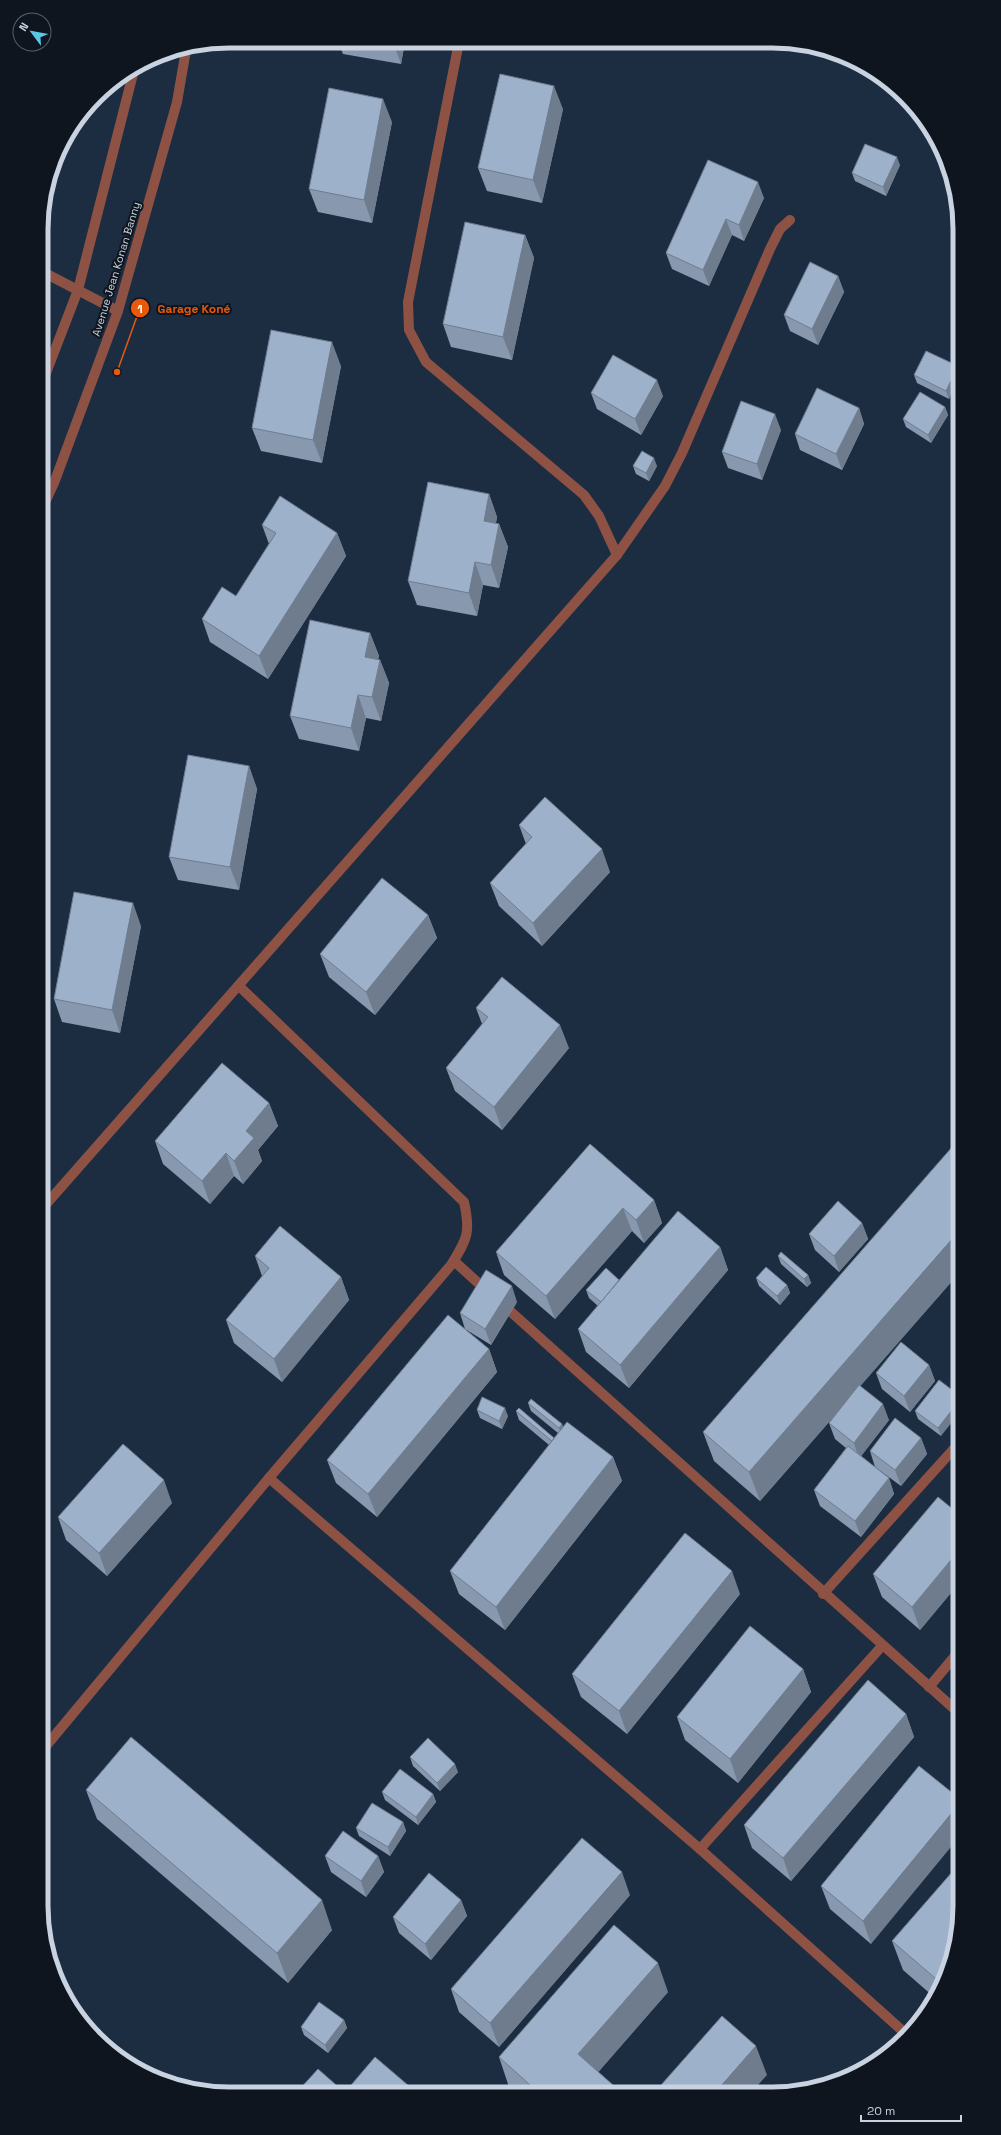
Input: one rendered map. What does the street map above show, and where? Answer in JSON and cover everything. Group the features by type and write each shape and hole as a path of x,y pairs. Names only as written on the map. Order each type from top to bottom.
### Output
{"street":[{"path":"458,48 408,302 409,330 426,362 584,495 600,516 617,555"},
{"name":"Avenue Jean Konan Banny","path":"48,496 118,311 177,102 185,53"},
{"path":"48,368 78,290 133,76"},
{"path":"48,1202 617,555 665,486 682,453 770,248 780,229 790,220"},
{"path":"48,275 118,311"},
{"path":"48,1744 269,1478 454,1261 465,1243 468,1230 464,1202 239,986"},
{"path":"454,1261 823,1594 953,1708"},
{"path":"823,1594 953,1450"},
{"path":"269,1478 700,1849 903,2031"},
{"path":"700,1849 882,1646"},
{"path":"929,1687 953,1658"}],"building":[{"path":"500,74 554,86 533,180 478,168"},
{"path":"329,88 383,99 364,200 309,189"},
{"path":"865,144 897,157 883,187 852,173"},
{"path":"708,160 758,182 739,225 726,219 703,270 666,253"},
{"path":"465,222 525,235 503,337 443,324"},
{"path":"810,262 838,276 812,329 784,315"},
{"path":"271,330 332,342 313,440 252,428"},
{"path":"926,351 953,364 953,376 946,391 914,375"},
{"path":"613,355 657,380 635,419 591,393"},
{"path":"817,388 859,408 836,454 795,434"},
{"path":"920,392 945,407 928,435 903,419"},
{"path":"741,401 775,414 757,464 722,452"},
{"path":"642,451 654,458 646,473 633,466"},
{"path":"428,482 489,494 484,521 499,524 491,565 475,562 469,593 408,581"},
{"path":"280,496 337,533 259,656 202,619 222,587 236,596 276,533 262,525"},
{"path":"310,620 370,633 365,657 380,660 372,697 358,695 351,728 290,716"},
{"path":"188,755 249,766 230,867 169,857"},
{"path":"545,797 602,849 533,923 490,883 532,837 519,825"},
{"path":"382,878 428,915 366,992 320,954"},
{"path":"74,892 133,903 112,1010 54,999"},
{"path":"502,977 560,1025 494,1107 446,1068 488,1017 476,1008"},
{"path":"222,1063 269,1103 246,1131 254,1138 234,1161 226,1153 202,1181 155,1141"},
{"path":"590,1144 654,1200 636,1220 623,1208 546,1296 496,1252"},
{"path":"953,1146 953,1238 749,1472 703,1432"},
{"path":"838,1201 862,1223 834,1256 809,1234"},
{"path":"678,1211 720,1247 620,1365 578,1329"},
{"path":"280,1226 341,1277 274,1359 226,1320 269,1268 255,1256"},
{"path":"781,1252 808,1275 804,1279 778,1256"},
{"path":"766,1267 787,1285 777,1296 756,1278"},
{"path":"606,1268 619,1280 601,1302 586,1290"},
{"path":"486,1270 512,1286 485,1329 460,1313"},
{"path":"448,1315 489,1349 368,1494 327,1460"},
{"path":"901,1342 929,1365 904,1396 876,1373"},
{"path":"939,1380 953,1391 953,1409 938,1428 915,1411"},
{"path":"859,1385 883,1404 854,1443 829,1423"},
{"path":"482,1397 505,1408 499,1421 477,1410"},
{"path":"531,1399 562,1424 559,1428 528,1403"},
{"path":"519,1408 554,1438 552,1441 516,1411"},
{"path":"895,1418 921,1438 895,1470 870,1451"},
{"path":"567,1422 613,1457 496,1607 450,1571"},
{"path":"123,1444 164,1480 99,1553 58,1517"},
{"path":"848,1446 889,1478 855,1521 814,1490"},
{"path":"938,1497 953,1509 953,1557 912,1607 873,1574"},
{"path":"685,1533 732,1571 619,1711 572,1674"},
{"path":"750,1626 803,1669 730,1759 677,1717"},
{"path":"868,1680 906,1714 783,1858 744,1825"},
{"path":"131,1737 322,1900 277,1953 86,1790"},
{"path":"428,1738 455,1764 437,1783 410,1757"},
{"path":"919,1766 953,1793 953,1812 863,1921 821,1886"},
{"path":"400,1769 433,1794 416,1817 382,1792"},
{"path":"372,1803 403,1822 388,1847 356,1828"},
{"path":"343,1831 378,1856 361,1881 325,1856"},
{"path":"582,1838 622,1872 490,2023 451,1989"},
{"path":"953,1871 953,1918 950,1941 937,1980 892,1941"},
{"path":"429,1873 461,1900 425,1944 393,1917"},
{"path":"614,1925 658,1963 578,2054 615,2087 532,2087 499,2057"},
{"path":"319,2002 344,2020 325,2045 301,2027"},
{"path":"722,2016 756,2046 720,2087 659,2087"},
{"path":"375,2057 410,2087 349,2087"},
{"path":"318,2069 338,2087 302,2087"}],"place":[{"name":"Garage Koné","path":"117,372"}]}
